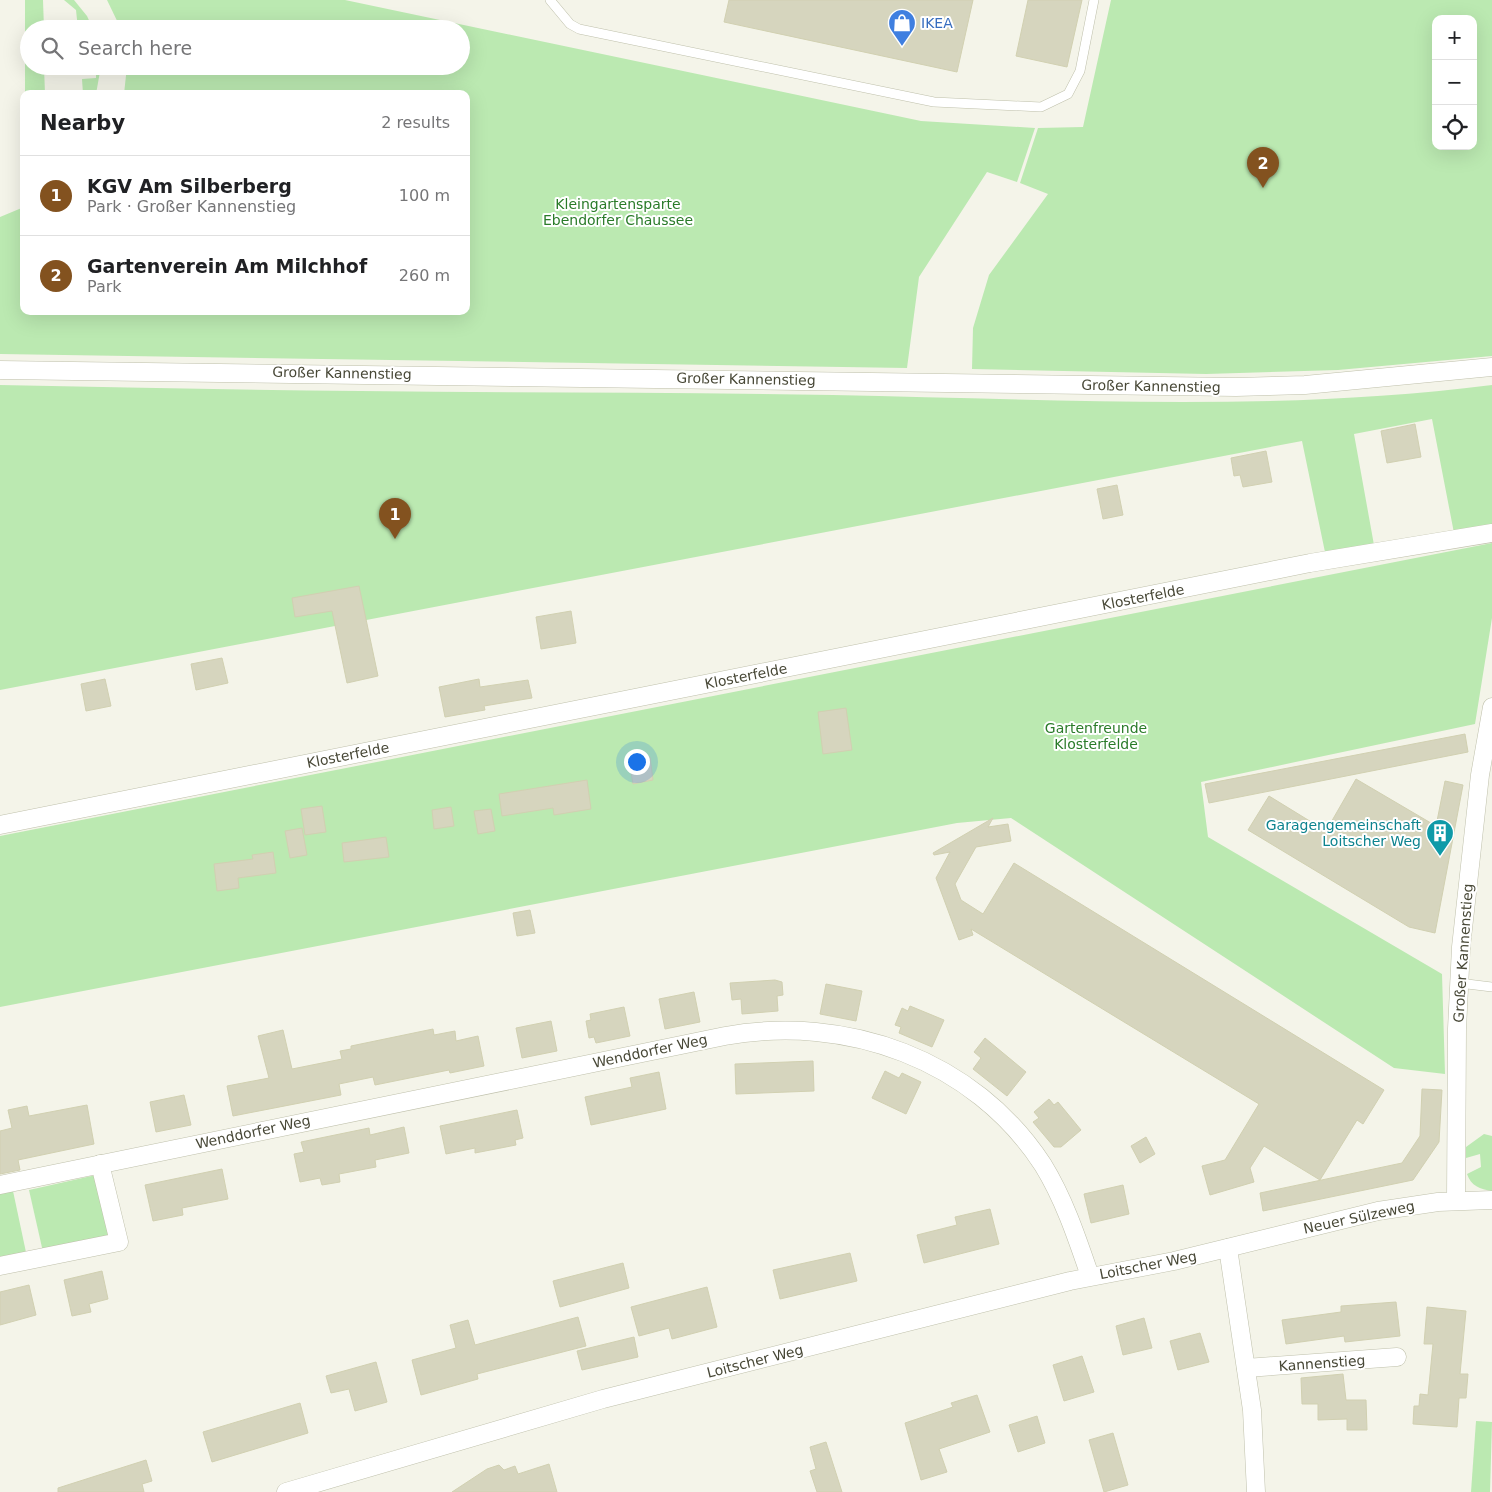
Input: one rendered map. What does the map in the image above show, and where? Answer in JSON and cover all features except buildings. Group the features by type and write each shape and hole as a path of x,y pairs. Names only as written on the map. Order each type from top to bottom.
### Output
{"street":[{"name":"Großer Kannenstieg","path":"0,370 1236,387 1306,385 1492,367"},
{"name":"Klosterfelde","path":"0,825 1301,565 1492,533"},
{"name":"Großer Kannenstieg","path":"1456,1200 1458,983 1480,775 1492,707"},
{"name":"Wenddorfer Weg","path":"0,1185 744,1032 791,1029 834,1033 872,1040 914,1055 960,1081 996,1111 1027,1143 1048,1173 1064,1206 1090,1276"},
{"path":"0,1266 119,1242 100,1164"},
{"name":"Neuer Sülzeweg","path":"1228,1248 1378,1211 1456,1200 1492,1200"},
{"path":"1228,1248 1254,1430 1256,1492"},
{"name":"Loitscher Weg","path":"286,1492 603,1399 1090,1276 1143,1268 1228,1248"},
{"name":"Kannenstieg","path":"1246,1368 1398,1358"}],"lane":[{"path":"550,0 570,24 579,29 934,102 1040,107 1068,94 1080,71 1094,0"},
{"path":"1458,983 1492,987"}],"green space":[{"path":"25,0 43,0 44,20 25,20"},
{"path":"64,0 74,0 89,20 77,20 76,10"},
{"name":"Kleingartensparte Ebendorfer Chaussee","path":"107,0 345,0 440,20 117,20"},
{"path":"1111,0 1492,0 1492,356 1338,370 1206,374 972,369 973,328 989,275 1048,194 1020,183 1038,128 1083,127"},
{"name":"Kleingartensparte Ebendorfer Chaussee","path":"470,26 921,121 1035,128 1017,182 987,172 919,277 907,368 0,354 0,217 20,209 20,315 470,315 470,90 124,90 126,75 470,75"},
{"path":"25,75 44,75 45,90 25,90"},
{"path":"96,75 99,75 97,90 83,90 82,79 96,78"},
{"path":"0,385 315,391 774,394 1080,401 1245,402 1410,394 1492,385 1492,528 1454,533 1432,419 1354,434 1374,545 1326,557 1302,441 0,690"},
{"name":"Gartenfreunde Klosterfelde","path":"1492,543 1492,618 1475,724 1201,782 1208,837 1442,974 1445,1074 1394,1068 1011,818 957,823 0,1007 0,836"},
{"path":"1484,1134 1492,1136 1492,1191 1476,1186 1467,1174 1481,1167 1480,1154 1466,1158 1466,1147"},
{"path":"96,1175 110,1237 43,1252 29,1190"},
{"path":"13,1191 27,1257 0,1262 0,1194"},
{"path":"1476,1421 1492,1422 1490,1492 1471,1492"}],"place":[{"name":"IKEA","path":"902,47"},
{"name":"Gartenverein Am Milchhof","path":"1263,188"},
{"name":"KGV Am Silberberg","path":"395,539"},
{"name":"Garagengemeinschaft Loitscher Weg","path":"1440,857"}]}
